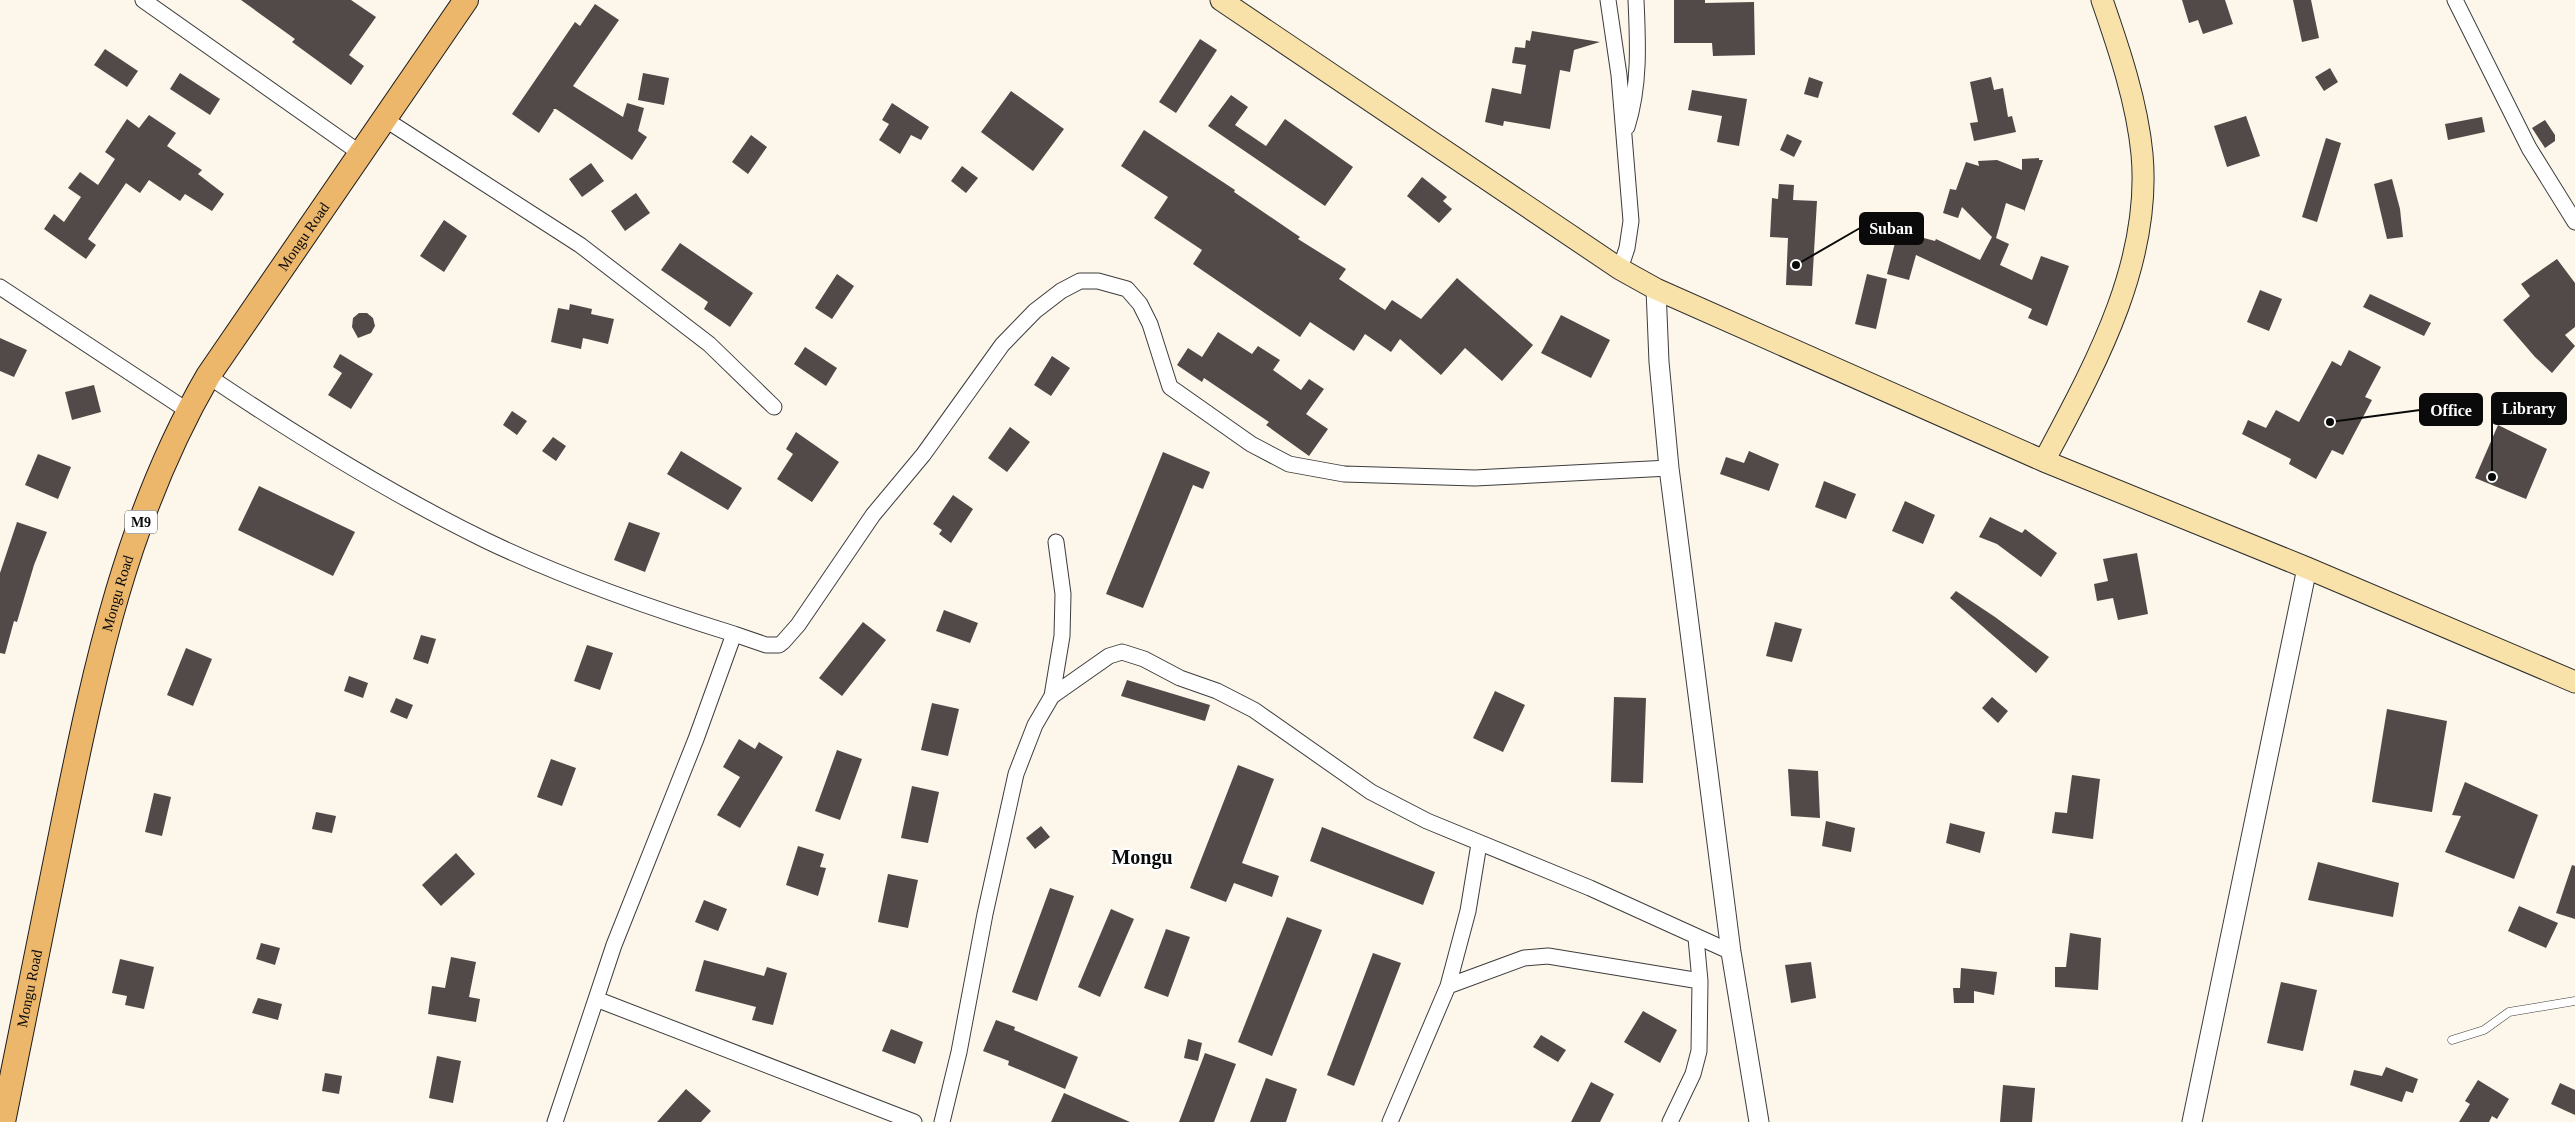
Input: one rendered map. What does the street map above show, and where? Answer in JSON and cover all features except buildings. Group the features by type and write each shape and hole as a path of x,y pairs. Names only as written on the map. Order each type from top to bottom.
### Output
{"main road":[{"name":"Mongu Road","path":"3,1122 91,687 120,577 161,468 188,411 208,376 383,118 466,0"},
{"path":"1221,0 1620,269 1656,289 2044,461 2307,568 2575,682"},
{"path":"2044,461 2102,348 2135,252 2141,207 2142,155 2136,115 2102,0"}],"street":[{"path":"143,0 360,153"},
{"path":"1608,0 1619,75 1631,222 1627,248 1620,269"},
{"path":"1624,136 1632,112 1635,89 1638,50 1636,0"},
{"path":"2455,0 2529,148 2575,222"},
{"path":"383,118 587,251 709,344 774,407"},
{"path":"208,376 273,420 352,467 486,540 630,599 766,645 779,645 783,642 873,515 924,455 1002,345 1036,311 1061,291 1080,281 1098,281 1128,289 1140,304 1150,324 1170,387 1251,444 1288,464 1344,474 1475,478 1669,468"},
{"path":"0,287 188,411"},
{"path":"1656,289 1659,362 1669,468 1731,952 1758,1122"},
{"path":"942,1122 959,1052 985,914 1016,774 1035,725 1052,696 1062,636 1062,594 1056,542"},
{"path":"2192,1122 2307,568"},
{"path":"555,1122 596,999 634,894 696,739 734,634"},
{"path":"1052,696 1109,656 1122,652 1144,659 1171,674 1217,691 1254,710 1371,792 1427,821 1479,844 1590,888 1696,938 1731,952"},
{"path":"1390,1122 1448,986 1468,911 1479,844"},
{"path":"1670,1122 1693,1074 1699,1051 1700,981 1696,938"},
{"path":"1448,986 1524,958 1548,956 1623,966 1700,981"},
{"path":"596,999 914,1122"}],"lane":[{"path":"2452,1040 2484,1030 2509,1012 2575,1001"}],"place":[{"name":"Suban","path":"1796,265"},
{"name":"Office","path":"2330,422"},
{"name":"Library","path":"2492,477"}],"district":[{"name":"Mongu","path":"1142,857"}]}
